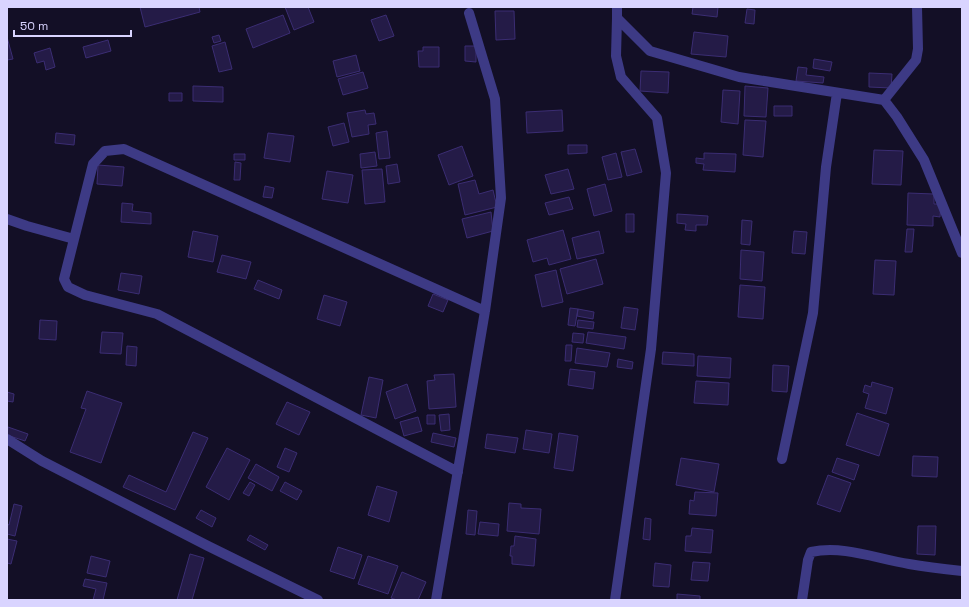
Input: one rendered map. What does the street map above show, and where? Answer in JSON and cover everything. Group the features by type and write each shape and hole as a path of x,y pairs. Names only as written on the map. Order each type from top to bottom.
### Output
{"street":[{"path":"615,600 651,349 666,172 657,118 621,76 616,56 618,18 617,7"},
{"path":"884,100 916,60 918,49 917,7"},
{"path":"436,600 485,311 501,198 495,99 469,12"},
{"path":"618,18 650,51 739,76 884,100 897,117 924,160 962,253"},
{"path":"782,459 813,314 826,167 837,93"},
{"path":"458,472 157,314 85,295 68,287 64,279 93,164 105,151 124,149 485,311"},
{"path":"7,219 74,239"},
{"path":"7,439 49,465 318,600"},
{"path":"802,600 808,560 811,552 822,550 859,554 909,564 962,571"}],"building":[{"path":"140,7 199,7 200,12 145,27"},
{"path":"285,7 308,7 314,22 294,30"},
{"path":"693,7 718,7 717,17 692,14"},
{"path":"747,9 755,10 754,24 745,23"},
{"path":"495,11 514,11 515,39 496,40"},
{"path":"283,15 290,33 253,48 246,29"},
{"path":"386,15 394,36 379,41 371,20"},
{"path":"694,32 728,36 726,57 691,54"},
{"path":"219,35 221,41 214,43 212,37"},
{"path":"7,37 13,59 7,60"},
{"path":"108,40 111,51 86,58 83,47"},
{"path":"225,42 232,69 219,72 212,46"},
{"path":"465,46 476,46 476,62 465,61"},
{"path":"423,47 439,47 439,67 419,67 418,51 423,51"},
{"path":"50,48 55,67 46,70 44,61 37,63 34,53"},
{"path":"356,55 360,71 337,77 333,61"},
{"path":"814,59 832,62 830,71 813,68"},
{"path":"798,67 807,68 806,75 824,77 823,83 796,81"},
{"path":"641,71 669,72 668,93 640,91"},
{"path":"363,72 368,88 343,95 338,79"},
{"path":"869,73 892,74 891,88 869,87"},
{"path":"193,86 223,87 223,102 193,101"},
{"path":"745,86 768,88 766,117 744,116"},
{"path":"723,90 740,91 738,124 721,122"},
{"path":"169,93 182,93 182,101 169,101"},
{"path":"774,106 792,106 792,116 774,116"},
{"path":"365,110 366,114 374,113 376,124 368,125 369,134 352,137 347,113"},
{"path":"562,110 563,131 527,133 526,112"},
{"path":"745,120 766,121 763,157 743,155"},
{"path":"344,123 349,142 333,146 328,127"},
{"path":"387,131 390,158 379,159 376,133"},
{"path":"56,133 75,135 74,145 55,143"},
{"path":"268,133 294,136 290,162 264,158"},
{"path":"568,145 587,145 587,153 568,154"},
{"path":"462,146 473,176 449,185 438,155"},
{"path":"635,149 642,172 627,176 621,152"},
{"path":"874,150 903,151 901,185 872,184"},
{"path":"375,152 377,166 361,168 360,154"},
{"path":"616,153 622,177 608,180 602,157"},
{"path":"704,153 736,154 735,172 703,170 704,164 696,163 696,158 704,159"},
{"path":"234,154 245,154 245,160 234,160"},
{"path":"235,162 241,163 240,180 234,180"},
{"path":"397,164 400,182 388,184 386,166"},
{"path":"98,165 124,167 122,186 97,184"},
{"path":"382,169 385,202 365,204 362,170"},
{"path":"568,169 574,189 551,194 545,175"},
{"path":"327,171 353,175 348,203 322,199"},
{"path":"475,180 479,194 493,190 497,207 465,215 458,184"},
{"path":"605,184 612,211 594,216 587,189"},
{"path":"265,186 274,188 272,198 263,197"},
{"path":"908,193 934,194 934,204 941,204 940,217 933,216 933,226 907,225"},
{"path":"569,197 573,209 549,215 545,203"},
{"path":"122,203 133,204 132,211 151,213 151,224 121,222"},
{"path":"491,212 493,231 467,238 462,219"},
{"path":"626,214 634,214 634,232 626,232"},
{"path":"677,214 708,216 707,225 696,225 696,231 685,230 686,224 677,223"},
{"path":"742,220 752,221 750,245 741,244"},
{"path":"907,229 914,229 912,252 905,252"},
{"path":"563,230 571,259 549,265 547,258 533,262 527,240"},
{"path":"193,231 218,236 213,262 188,257"},
{"path":"599,231 604,253 577,259 572,238"},
{"path":"794,231 807,232 805,254 792,253"},
{"path":"741,250 764,252 762,281 740,279"},
{"path":"222,255 251,262 246,279 217,272"},
{"path":"596,259 603,284 567,294 560,269"},
{"path":"875,260 896,261 894,295 873,294"},
{"path":"556,270 563,302 542,307 535,275"},
{"path":"121,273 142,276 139,294 118,290"},
{"path":"258,280 282,290 279,299 254,289"},
{"path":"740,285 765,287 763,319 738,317"},
{"path":"433,294 448,300 443,312 428,306"},
{"path":"324,295 347,302 340,326 317,319"},
{"path":"624,307 638,309 635,330 621,328"},
{"path":"570,308 578,309 575,326 568,325"},
{"path":"578,309 594,312 593,319 577,316"},
{"path":"40,320 57,321 56,340 39,339"},
{"path":"578,320 594,322 593,329 577,327"},
{"path":"102,332 123,333 121,354 100,353"},
{"path":"588,332 626,337 624,349 586,343"},
{"path":"573,333 584,334 583,343 572,342"},
{"path":"566,345 572,345 571,361 565,361"},
{"path":"127,346 137,347 136,366 126,365"},
{"path":"577,348 610,353 607,367 575,363"},
{"path":"663,352 694,354 694,366 662,364"},
{"path":"698,356 731,358 730,378 697,376"},
{"path":"618,359 633,362 632,369 617,367"},
{"path":"773,365 789,366 787,392 772,391"},
{"path":"570,369 595,372 593,389 568,385"},
{"path":"454,374 456,407 429,409 427,381 435,380 434,375"},
{"path":"369,377 383,380 376,418 361,415"},
{"path":"696,381 729,383 728,405 694,403"},
{"path":"872,382 893,388 886,414 865,408 869,394 863,392 865,385 871,387"},
{"path":"407,384 416,411 395,419 386,392"},
{"path":"87,391 122,403 101,463 70,452 86,409 81,408"},
{"path":"7,392 14,394 13,402 7,401"},
{"path":"287,402 310,412 299,435 276,424"},
{"path":"857,413 889,424 879,456 846,445"},
{"path":"449,414 450,430 441,431 439,415"},
{"path":"427,415 435,415 435,424 427,424"},
{"path":"418,417 422,431 404,436 400,422"},
{"path":"8,427 28,434 25,441 7,435"},
{"path":"526,430 552,434 549,453 523,449"},
{"path":"193,432 208,438 175,510 123,487 129,475 166,492"},
{"path":"433,433 456,438 454,447 431,442"},
{"path":"559,433 578,436 573,471 554,468"},
{"path":"487,434 518,438 515,453 485,448"},
{"path":"227,448 250,460 229,500 206,487"},
{"path":"285,448 297,453 289,472 277,467"},
{"path":"913,456 938,457 937,477 912,476"},
{"path":"681,458 719,464 714,492 676,485"},
{"path":"837,458 859,465 854,480 832,472"},
{"path":"256,464 279,477 272,491 248,478"},
{"path":"828,475 851,483 840,512 817,504"},
{"path":"250,482 255,485 249,496 243,493"},
{"path":"285,482 302,491 297,500 280,491"},
{"path":"377,486 397,492 389,522 368,515"},
{"path":"695,492 718,493 716,516 689,514 690,500 694,501"},
{"path":"509,503 521,504 521,508 541,509 539,534 507,531"},
{"path":"14,504 22,506 15,536 7,534 7,524 9,525"},
{"path":"201,510 216,518 212,527 196,518"},
{"path":"468,510 477,511 475,535 466,534"},
{"path":"645,518 651,519 650,540 643,539"},
{"path":"480,522 499,524 498,536 478,534"},
{"path":"918,526 936,526 935,555 917,554"},
{"path":"692,528 713,530 711,553 685,551 686,536 691,536"},
{"path":"250,535 268,545 265,550 247,540"},
{"path":"515,536 536,539 534,566 512,564 512,556 510,556 511,546 514,546"},
{"path":"7,539 17,541 11,564 7,563"},
{"path":"338,547 362,555 354,579 330,571"},
{"path":"190,554 204,558 192,600 177,600"},
{"path":"91,556 110,561 106,577 87,573"},
{"path":"368,556 398,566 388,594 358,584"},
{"path":"693,562 710,563 708,581 691,580"},
{"path":"655,563 671,565 669,587 653,586"},
{"path":"402,572 426,582 418,600 397,600 391,598"},
{"path":"85,579 107,583 103,600 93,600 96,589 83,586"},
{"path":"677,594 700,596 700,600 677,600"}]}
